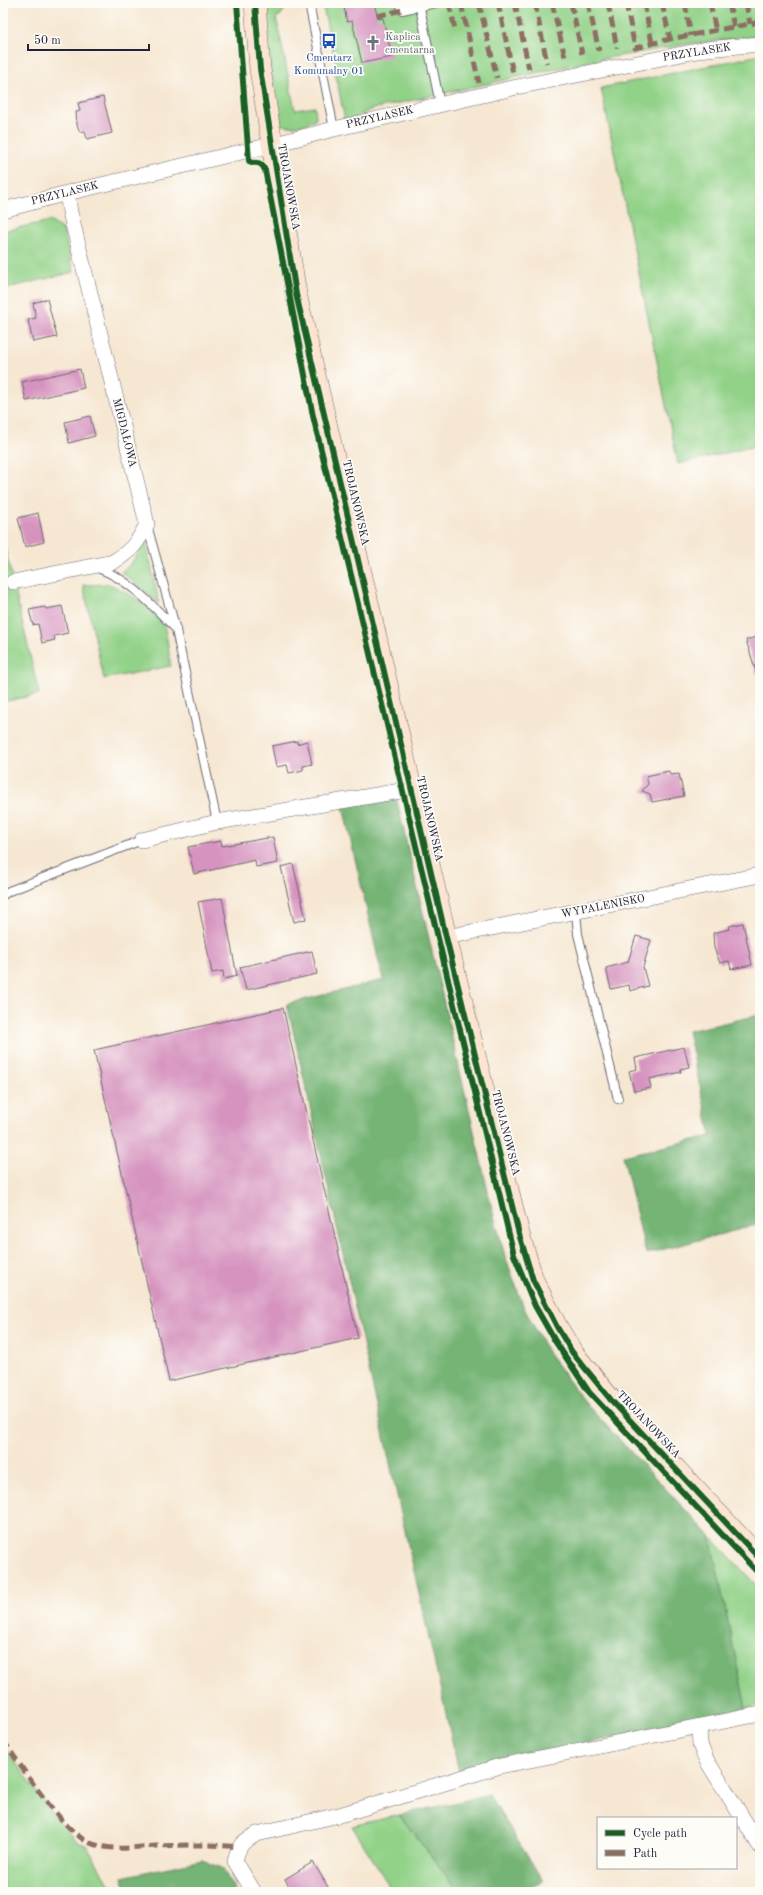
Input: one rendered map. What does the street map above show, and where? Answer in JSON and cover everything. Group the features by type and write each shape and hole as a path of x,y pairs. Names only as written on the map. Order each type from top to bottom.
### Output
{"street":[{"name":"TROJANOWSKA","path":"255,3 260,69 296,294 446,937 519,1234 534,1280 545,1305 572,1352 611,1400 760,1559"},
{"name":"PRZYLASEK","path":"3,210 67,193 334,129 517,87 707,49 760,44"},
{"name":"MIGDAŁOWA","path":"67,193 72,220 146,524"},
{"path":"13,582 113,562 138,542 146,524"},
{"path":"142,840 217,822 412,789"},
{"name":"WYPALENISKO","path":"446,937 760,875"},
{"path":"254,1892 235,1861 238,1847 246,1840 257,1834 343,1814 500,1766 760,1714"},
{"path":"699,1727 700,1745 707,1761 760,1846"}],"lane":[{"path":"309,3 334,129"},
{"path":"400,3 402,10 419,5 436,3"},
{"path":"419,5 440,104"},
{"path":"146,524 176,630 217,822"},
{"path":"93,566 117,576 141,593 176,630"},
{"path":"3,896 9,890 142,840"},
{"path":"576,912 578,934 618,1099"}],"green space":[{"path":"263,3 285,3 285,9 280,16 276,17 295,110 315,107 316,118 309,123 299,126 289,126 281,124 279,115 273,115"},
{"path":"322,3 760,3 760,36 688,44 596,60 372,109 352,119 345,120 334,67 336,64"},
{"path":"760,55 760,445 678,464 601,88"},
{"path":"50,221 63,230 74,272 3,289 3,231"},
{"path":"3,539 39,694 3,702"},
{"path":"146,542 159,603 121,572 130,565"},
{"path":"109,584 138,600 146,606 163,624 167,638 171,666 104,679 83,585"},
{"path":"396,797 493,1213 505,1256 524,1308 549,1354 586,1404 710,1536 746,1708 459,1772 287,1004 383,980 343,807"},
{"path":"760,1015 760,1224 646,1254 623,1156 711,1136 688,1031"},
{"path":"710,1536 760,1589 760,1705 746,1708"},
{"path":"3,1745 57,1819 76,1840 86,1845 114,1892 3,1892"},
{"path":"489,1795 543,1881 525,1892 459,1892 399,1815"},
{"path":"399,1815 459,1892 393,1892 352,1826"},
{"path":"202,1860 222,1868 236,1892 120,1892 126,1888 122,1877"}],"building":[{"name":"Kaplica cmentarna","path":"343,3 374,3 378,19 383,18 392,57 362,63 352,21 347,22"},
{"path":"103,97 112,133 87,139 85,131 80,132 77,125 76,112 80,111 78,103"},
{"path":"47,299 57,337 33,342 28,320 36,318 33,303"},
{"path":"80,369 84,388 26,401 22,382"},
{"path":"90,416 95,436 69,443 65,422"},
{"path":"38,513 44,542 25,547 18,518"},
{"path":"62,606 68,633 54,636 55,640 42,643 38,624 33,625 29,610"},
{"path":"760,636 760,675 757,675 746,640"},
{"path":"297,741 297,744 307,741 312,764 303,766 303,770 289,773 287,765 276,767 272,746"},
{"path":"669,771 670,775 679,774 684,796 652,802 650,794 642,791 648,784 646,776"},
{"path":"273,837 278,863 256,867 255,860 194,874 188,847 221,841 222,846"},
{"path":"293,864 306,919 294,922 281,867"},
{"path":"222,898 237,976 224,979 223,971 212,973 198,902"},
{"path":"743,923 752,965 731,969 729,961 720,963 714,948 713,933 730,929 729,926"},
{"path":"636,936 651,940 643,967 648,986 630,991 629,985 611,989 606,968 628,962"},
{"path":"312,951 317,974 246,990 240,967"},
{"path":"283,1008 358,1338 169,1381 94,1050"},
{"path":"684,1047 689,1067 680,1069 681,1072 649,1079 651,1088 634,1091 629,1071 637,1069 635,1058"},
{"path":"313,1862 331,1892 292,1892 285,1879"}],"marked path":[{"path":"449,3 455,29"},
{"path":"461,3 479,83"},
{"path":"479,3 497,78"},
{"path":"498,3 513,73"},
{"path":"515,3 529,69"},
{"path":"535,3 547,63"},
{"path":"552,3 565,57"},
{"path":"571,3 582,54"},
{"path":"588,3 599,51"},
{"path":"608,3 617,48"},
{"path":"626,3 635,48 670,39 760,22"},
{"path":"644,3 652,43"},
{"path":"662,3 670,39"},
{"path":"685,3 691,36"},
{"path":"710,3 716,31"},
{"path":"729,3 734,27"},
{"path":"746,3 750,24"},
{"path":"377,16 402,10"},
{"path":"3,1740 54,1811 66,1825 88,1842 113,1848 197,1845 238,1847"}],"cycle path":[{"path":"237,3 249,161 251,163 260,164 265,170 313,416 514,1255 535,1306 555,1341 589,1392 760,1575"},
{"path":"255,3 260,69 296,294 446,937 519,1234 533,1280 557,1327 572,1352 611,1400 760,1559"}],"place":[{"name":"Cmentarz Komunalny 01","path":"329,41"},
{"name":"Kaplica cmentarna","path":"373,43"}]}
